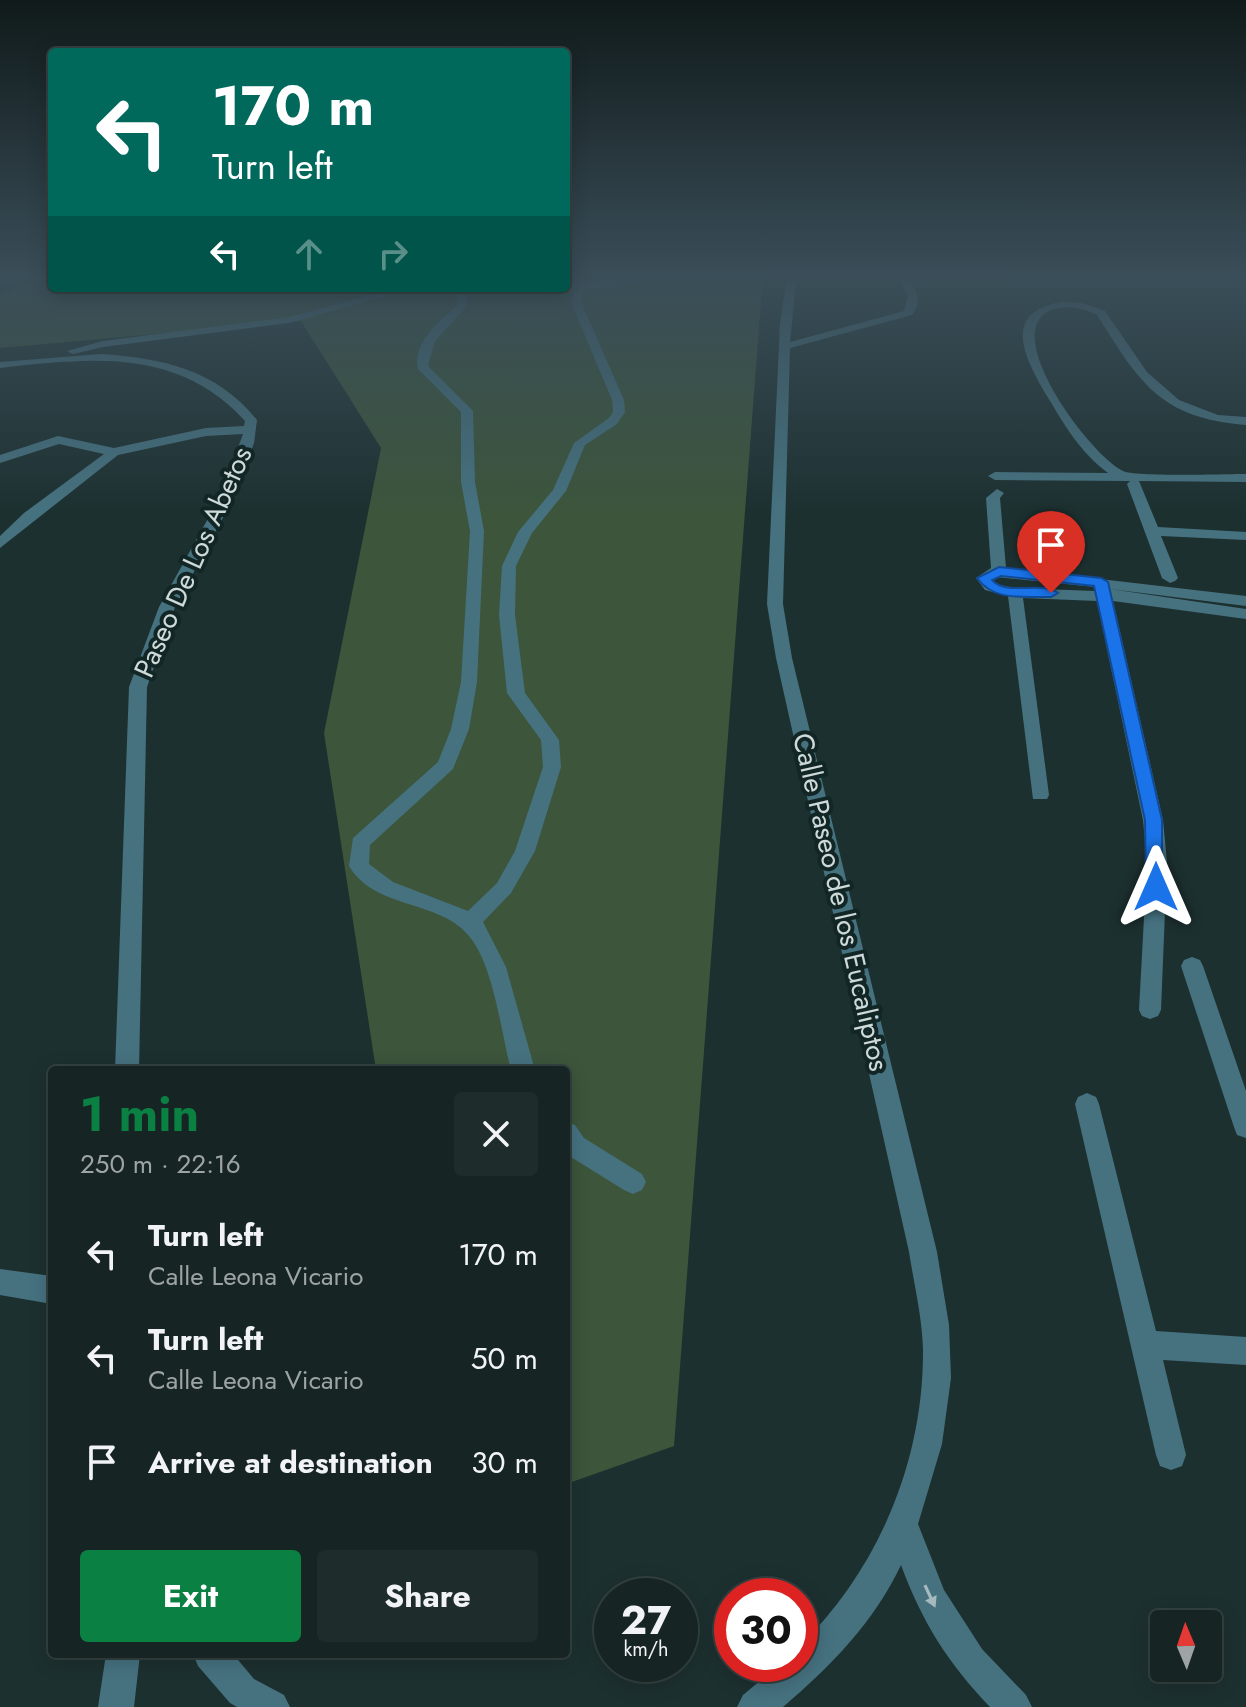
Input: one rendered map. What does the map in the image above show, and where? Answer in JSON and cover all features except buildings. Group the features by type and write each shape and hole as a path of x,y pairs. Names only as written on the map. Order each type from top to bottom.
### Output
{"street":[{"path":"51,360 68,355"},
{"path":"421,355 422,367 467,411 468,482 477,531 469,682 460,729 446,765 360,843 359,866 379,886 470,922 489,950 522,1066"},
{"path":"470,922 504,888 525,851 552,767 550,740 516,693 507,615 509,566 525,532 559,491 580,443 613,421 619,412 618,400 599,355"},
{"name":"Calle Paseo de los Eucaliptos","path":"755,1707 787,1683 864,1598 902,1524 930,1440 937,1350 923,1252 788,673 775,604 784,355"},
{"path":"1032,355 1037,373 1088,449 1127,480 1152,531 1170,578"},
{"path":"1131,355 1160,396 1180,408 1246,421"},
{"name":"Paseo De Los Abetos","path":"0,365 51,360 143,360 213,383 236,399 251,420 227,497 167,607 138,687 127,1066"},
{"path":"0,459 58,440 114,452 206,432 249,430"},
{"path":"0,544 29,516 114,452"},
{"path":"995,476 1127,480 1246,478"},
{"path":"997,493 993,498 999,571"},
{"path":"1152,531 1246,536"},
{"path":"1246,601 1102,589 1015,593 985,582 987,574 999,571 1102,589 1246,614"},
{"path":"1102,589 1153,820 1157,862 1150,1010"},
{"path":"1015,593 1040,795"},
{"path":"1192,966 1246,1127"},
{"path":"1087,1104 1171,1455"},
{"path":"570,1139 575,1146 633,1182"},
{"path":"0,1282 25,1289 48,1290"},
{"path":"1144,1345 1246,1351"},
{"path":"902,1524 931,1601 970,1661 1014,1707"},
{"path":"116,1707 122,1658"},
{"path":"213,1658 242,1691 272,1707"}],"green space":[{"path":"322,355 757,355 674,1446 570,1483 570,1066 375,1066 324,733 381,448"}],"route":[{"path":"1051,593 1002,591 990,587 984,578 991,572 999,571 1042,579 1101,582 1153,820 1156,887"}]}
